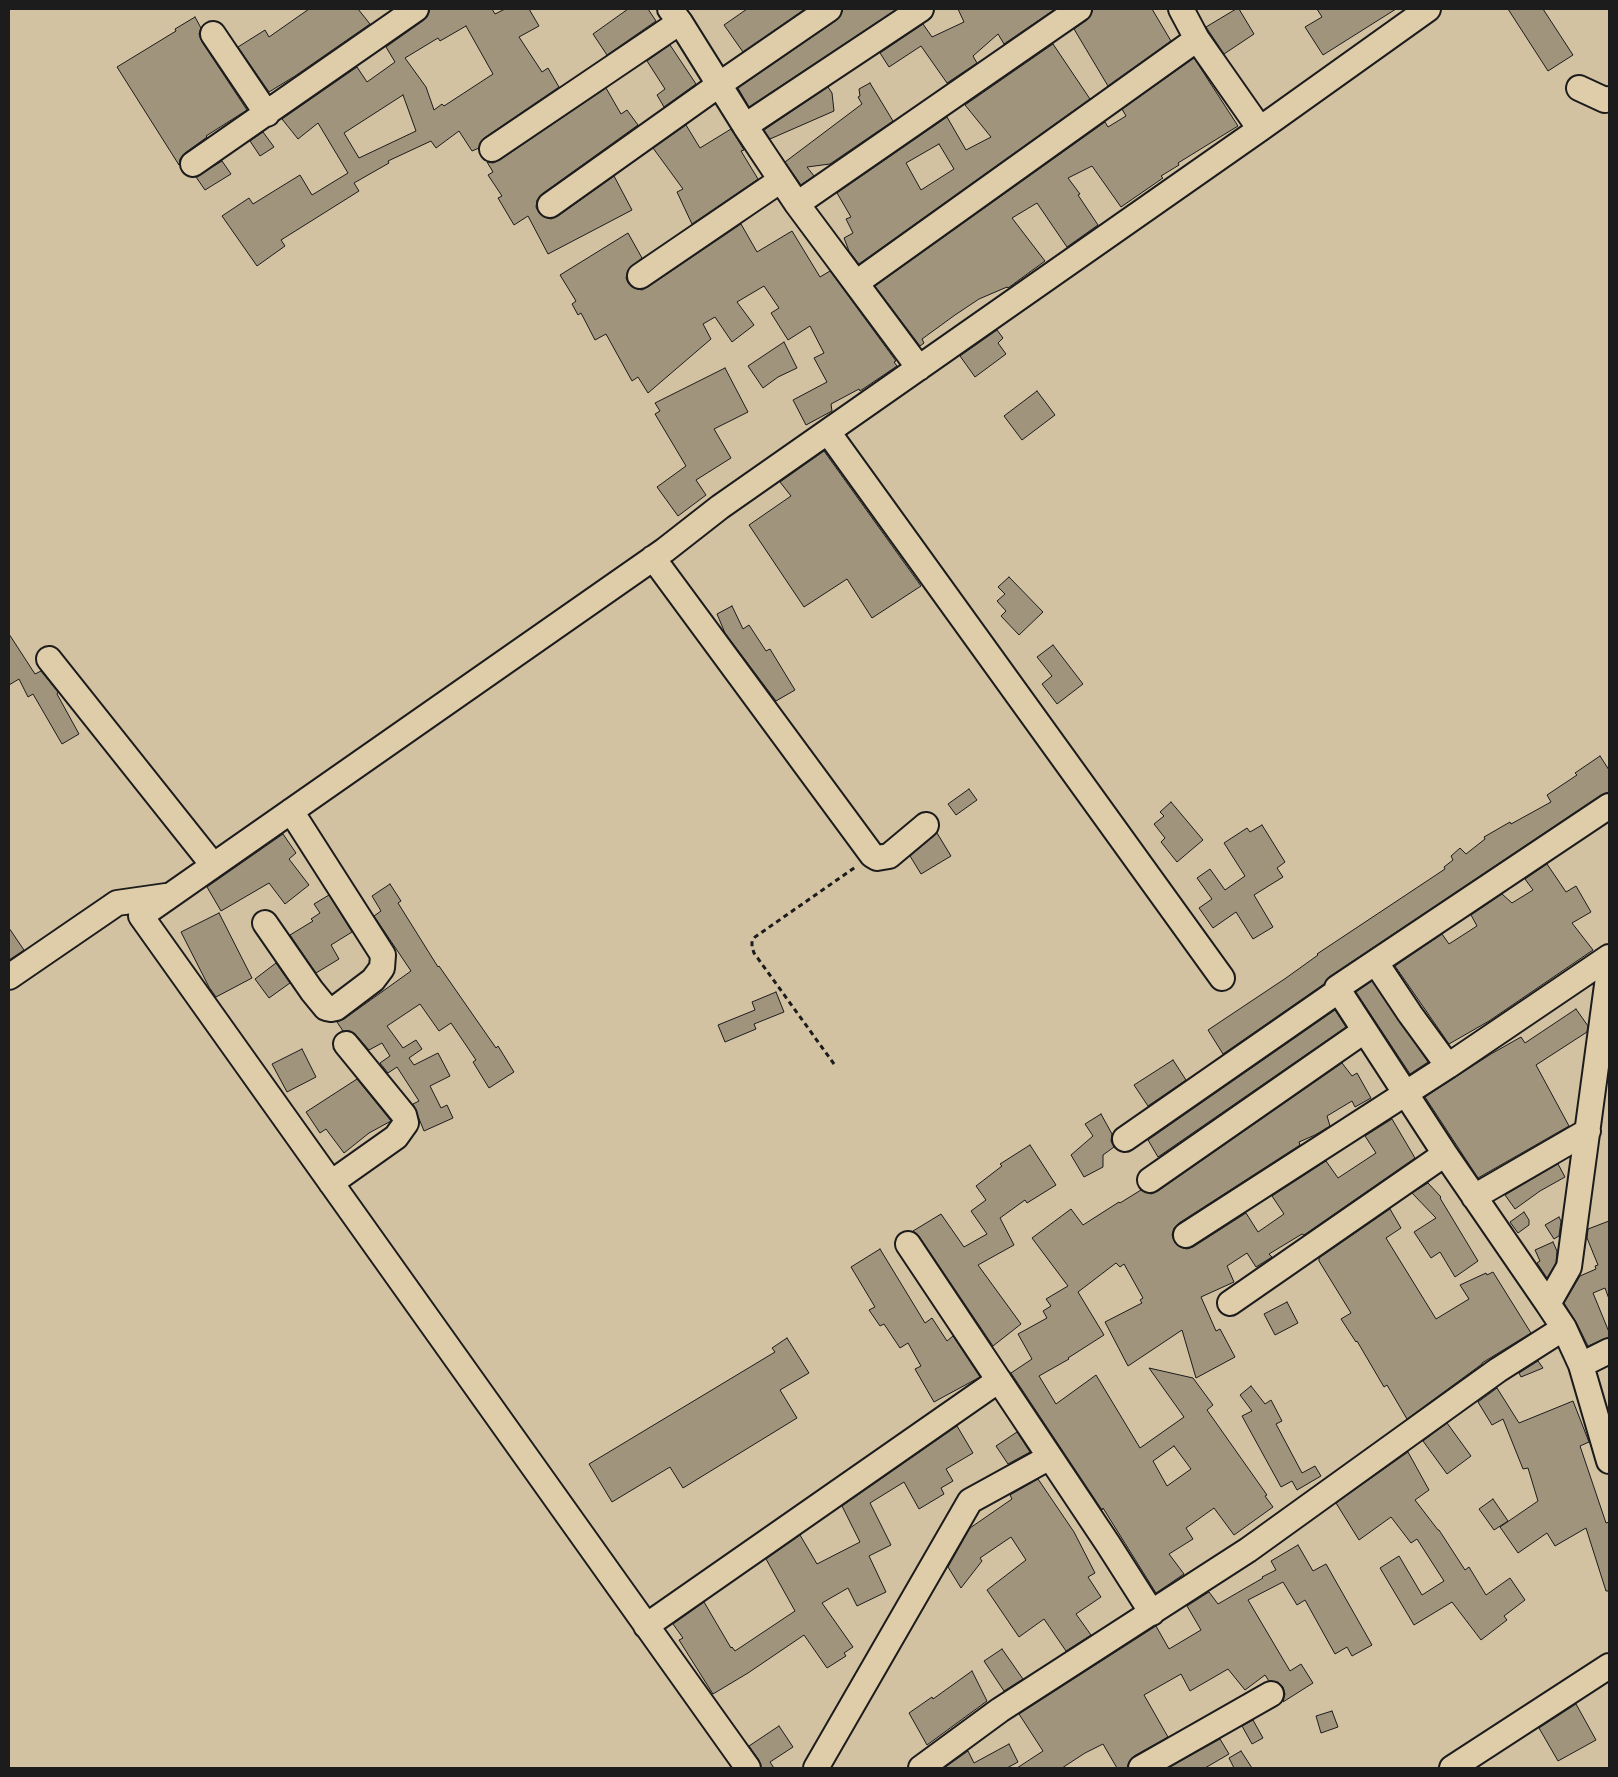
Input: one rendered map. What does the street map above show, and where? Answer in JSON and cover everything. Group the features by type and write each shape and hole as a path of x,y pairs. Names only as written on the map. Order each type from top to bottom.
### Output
{"street":[{"path":"193,164 416,9"},
{"path":"550,205 829,9"},
{"path":"745,126 921,9"},
{"path":"797,204 1079,9"},
{"path":"1181,9 1197,39 1260,129"},
{"path":"748,1768 141,916 653,558 720,507 1260,129 1415,12"},
{"path":"492,149 675,15 797,204 919,368"},
{"path":"213,34 267,114"},
{"path":"856,283 1197,39"},
{"path":"1579,88 1605,100 1609,99"},
{"path":"640,276 781,180"},
{"path":"828,432 1222,978"},
{"path":"653,558 872,856 877,858 889,856 926,826"},
{"path":"49,659 213,865"},
{"path":"1125,1139 1338,991 1337,988 1609,806"},
{"path":"265,923 326,1008 336,1008 373,980 382,968 383,955 291,811"},
{"path":"9,977 116,903 170,896"},
{"path":"1186,1235 1448,1066 1609,957"},
{"path":"1376,962 1410,1014 1448,1066"},
{"path":"1548,1304 1569,1267 1609,970"},
{"path":"1338,991 1445,1154 1564,1328 1582,1365 1609,1461"},
{"path":"1150,1180 1364,1032"},
{"path":"331,1183 396,1138 406,1123 404,1116 346,1044"},
{"path":"1474,1197 1588,1131"},
{"path":"1230,1303 1445,1154"},
{"path":"908,1244 1152,1613"},
{"path":"920,1768 1000,1710 1248,1550 1498,1370 1564,1328"},
{"path":"1582,1365 1609,1351"},
{"path":"646,1626 999,1380"},
{"path":"816,1768 970,1501 1050,1457"},
{"path":"1452,1768 1609,1666"},
{"path":"1141,1768 1271,1694"}],"path":[{"path":"834,1064 754,953 752,941 755,937 872,856"}],"building":[{"path":"309,9 358,9 370,24 269,92 238,47 265,30 269,37"},
{"path":"430,9 492,9 495,14 505,9 529,9 539,26 519,37 542,72 548,68 559,87 484,138 479,148 472,151 459,131 436,148 431,141 388,161 389,163 354,183 359,191 281,240 285,246 257,266 222,216 249,198 253,204 300,175 312,195 348,173 318,123 298,139 282,119 357,67 367,82 395,62 386,47 424,20","holes":["466,26 493,74 444,106 442,104 434,110 426,87 405,58 438,38 440,41","403,95 416,131 359,158 344,133"]},
{"path":"628,9 648,9 656,21 607,55 593,34"},
{"path":"747,9 805,9 743,52 724,25"},
{"path":"843,9 897,9 749,107 738,88 837,20"},
{"path":"958,9 1055,9 1004,44 998,34 973,56 977,63 947,83 921,46 889,67 880,53 923,24 932,37 964,22"},
{"path":"1093,9 1152,9 1171,41 1108,86 1074,29 1087,20"},
{"path":"1239,9 1254,34 1224,54 1206,27"},
{"path":"1317,9 1396,9 1323,55 1305,27 1322,17"},
{"path":"1508,9 1543,9 1573,55 1548,71"},
{"path":"195,17 201,28 199,34 202,42 247,110 206,136 185,153 180,159 179,165 117,67 176,31 175,29"},
{"path":"1053,44 1090,99 859,264 849,251 844,238 853,233 846,219 851,217 837,193 947,117 966,150 991,137 965,105","holes":["939,144 954,169 921,190 906,163"]},
{"path":"670,45 696,84 664,107 657,95 665,89 647,61"},
{"path":"1194,58 1238,126 1178,163 1179,165 1161,176 1163,178 1121,207 1092,166 1068,178 1080,194 1078,195 1098,225 1067,247 1037,203 1012,218 1045,261 1008,288 979,299 955,315 922,339 924,343 920,346 875,286 1105,122 1108,127 1126,116 1122,109"},
{"path":"870,83 893,121 830,164 807,167 814,176 801,185 785,162 862,104 858,97 860,96 859,89"},
{"path":"828,87 832,93 834,111 770,139 764,130"},
{"path":"606,88 621,114 627,110 638,125 542,194 537,200 536,207 544,217 551,219 614,176 632,210 548,254 528,216 514,225 498,198 502,196 488,175 493,172 487,162 493,163 500,160"},
{"path":"686,125 700,148 731,129 744,150 741,151 758,179 692,224 677,192 683,189 653,148"},
{"path":"263,132 274,147 260,156 250,141"},
{"path":"222,161 231,174 205,190 196,177"},
{"path":"741,224 757,252 792,231 820,277 830,271 896,361 894,362 897,366 860,391 859,389 831,404 832,411 806,425 793,400 827,382 814,358 824,353 810,326 788,340 771,313 779,308 764,286 737,302 754,325 732,342 715,317 703,324 711,339 648,393 638,377 632,381 606,334 595,340 581,313 578,315 572,304 576,301 560,275 628,233 642,258 628,270 626,278 628,283 634,288 642,290"},
{"path":"997,330 1003,338 998,343 1006,354 975,377 960,356"},
{"path":"784,342 797,368 778,377 763,388 748,366"},
{"path":"725,368 748,412 714,429 731,458 696,480 706,495 678,516 657,487 686,466 655,414 660,411 655,403"},
{"path":"1037,391 1055,415 1022,440 1004,416"},
{"path":"824,451 921,586 872,618 847,579 804,607 749,525 791,496 780,482"},
{"path":"1009,577 1043,612 1019,635 1001,616 1006,611 997,601 1005,594 998,587"},
{"path":"732,606 743,629 749,625 766,651 770,649 795,690 776,701 725,633 717,614"},
{"path":"9,634 35,674 41,671 58,692 57,694 79,734 62,744 33,694 28,697 19,679 9,685"},
{"path":"1053,645 1083,684 1057,704 1042,684 1052,676 1037,657"},
{"path":"1600,756 1609,770 1609,792 1601,795 1329,977 1324,984 1223,1054 1208,1030 1286,978 1317,954 1445,869 1444,867 1453,860 1451,856 1460,848 1466,854 1485,839 1484,837 1551,802 1547,795 1577,775 1575,773"},
{"path":"969,789 977,800 956,815 948,804"},
{"path":"1171,802 1203,840 1177,862 1161,842 1165,838 1154,824 1164,816 1160,812"},
{"path":"1262,825 1285,862 1277,868 1283,877 1254,895 1273,927 1253,939 1236,912 1213,928 1199,908 1212,899 1197,878 1210,869 1225,890 1245,876 1224,843 1247,828 1250,832"},
{"path":"937,833 951,856 921,874 910,856"},
{"path":"283,834 296,853 289,859 309,885 285,904 269,883 221,911 207,887"},
{"path":"1547,864 1566,892 1576,886 1591,912 1572,923 1593,950 1489,1021 1449,1044 1395,966 1442,934 1449,944 1477,926 1471,915 1502,894 1512,903 1533,890 1525,879"},
{"path":"390,884 401,901 398,903 438,967 496,1048 498,1046 514,1072 489,1088 473,1062 476,1060 451,1023 439,1031 420,1004 387,1026 403,1048 416,1040 422,1049 409,1058 414,1065 438,1053 450,1076 430,1086 441,1108 447,1105 453,1118 424,1131 413,1104 419,1101 397,1067 388,1073 380,1063 390,1056 382,1043 369,1050 356,1035 350,1031 343,1031 337,1022 344,1019 411,971 374,916 381,911 372,896"},
{"path":"329,895 352,932 331,945 339,959 316,973 290,935 313,921 311,919 320,913 314,904"},
{"path":"219,913 252,978 216,997 181,932"},
{"path":"9,928 24,950 9,960"},
{"path":"276,963 290,983 269,998 255,979"},
{"path":"1372,981 1428,1062 1410,1074 1356,992"},
{"path":"776,992 784,1012 754,1024 756,1029 725,1042 718,1025 755,1010 752,1002"},
{"path":"1576,1009 1588,1026 1587,1032 1536,1065 1569,1126 1478,1178 1425,1097 1491,1054 1521,1037 1525,1043"},
{"path":"1335,1010 1346,1027 1158,1157 1148,1140"},
{"path":"302,1049 316,1077 287,1092 272,1064"},
{"path":"1173,1060 1186,1080 1148,1106 1134,1085"},
{"path":"1342,1063 1352,1076 1357,1073 1371,1098 1355,1107 1352,1101 1327,1116 1330,1126 1299,1142 1300,1145 1179,1223 1174,1228 1172,1235 1175,1243 1187,1249 1193,1247 1246,1213 1258,1232 1284,1214 1272,1196 1326,1161 1338,1178 1376,1153 1365,1136 1392,1119 1415,1158 1304,1235 1302,1234 1269,1254 1272,1257 1256,1267 1247,1253 1227,1266 1234,1282 1201,1297 1216,1331 1220,1329 1235,1357 1196,1378 1182,1330 1128,1366 1105,1322 1142,1303 1140,1300 1143,1298 1124,1264 1120,1267 1116,1263 1078,1292 1104,1335 1069,1359 1039,1376 1056,1404 1096,1375 1140,1448 1184,1417 1149,1368 1193,1378 1213,1405 1207,1410 1267,1495 1265,1496 1273,1507 1234,1535 1214,1508 1186,1528 1193,1539 1169,1554 1184,1574 1156,1593 1103,1508 1102,1510 1011,1373 1032,1359 1018,1334 1047,1318 1043,1311 1051,1306 1046,1299 1068,1286 1032,1238 1071,1209 1083,1225 1141,1190 1151,1194","holes":["1174,1446 1191,1469 1167,1486 1153,1461"]},
{"path":"357,1079 391,1121 369,1133 344,1153 326,1129 320,1133 306,1112"},
{"path":"1101,1114 1112,1134 1111,1141 1114,1147 1103,1155 1103,1167 1084,1177 1071,1155 1093,1136 1085,1124"},
{"path":"1030,1145 1056,1185 1027,1203 1025,1200 1000,1218 1014,1245 978,1265 1021,1324 993,1346 919,1236 913,1231 941,1214 964,1247 987,1234 971,1211 986,1200 976,1186 1002,1166 1000,1164"},
{"path":"1558,1164 1565,1177 1540,1191 1515,1209 1505,1195"},
{"path":"1428,1183 1441,1197 1478,1261 1455,1277 1440,1252 1431,1258 1414,1232 1436,1218 1412,1193"},
{"path":"1390,1209 1401,1228 1386,1238 1436,1319 1469,1299 1460,1285 1486,1273 1487,1275 1493,1272 1531,1333 1482,1363 1407,1419 1387,1385 1384,1387 1357,1341 1341,1319 1351,1313 1319,1261 1319,1258"},
{"path":"1524,1212 1529,1220 1529,1225 1518,1233 1510,1222"},
{"path":"1559,1217 1561,1221 1559,1236 1554,1239 1545,1225"},
{"path":"1609,1221 1609,1299 1605,1288 1593,1293 1609,1332 1609,1337 1588,1346 1564,1303 1580,1276 1596,1269 1595,1266 1598,1265 1587,1238 1588,1229"},
{"path":"1553,1242 1557,1251 1556,1263 1547,1278 1537,1263 1540,1261 1535,1250"},
{"path":"880,1249 925,1323 932,1318 947,1341 953,1336 980,1377 934,1402 915,1369 921,1366 908,1343 900,1348 884,1324 880,1326 869,1310 875,1307 851,1267"},
{"path":"1287,1302 1298,1323 1275,1335 1264,1314"},
{"path":"787,1338 809,1373 780,1390 797,1418 683,1488 670,1467 612,1502 589,1464 775,1352 772,1348"},
{"path":"1538,1361 1543,1368 1521,1377 1519,1373"},
{"path":"1251,1386 1265,1404 1271,1400 1282,1421 1276,1424 1302,1473 1315,1466 1321,1476 1297,1490 1292,1481 1281,1487 1242,1416 1252,1411 1240,1395"},
{"path":"1497,1388 1519,1423 1573,1401 1589,1442 1580,1446 1606,1523 1609,1522 1609,1591 1606,1591 1586,1528 1555,1546 1547,1533 1518,1553 1500,1527 1538,1501 1528,1468 1523,1469 1503,1419 1492,1425 1478,1402"},
{"path":"1447,1423 1471,1456 1447,1474 1423,1441"},
{"path":"957,1426 973,1453 946,1469 953,1481 941,1488 944,1494 919,1509 904,1482 870,1503 891,1545 869,1556 886,1592 857,1606 848,1588 822,1603 853,1647 844,1653 846,1656 827,1668 804,1635 713,1694 679,1640 683,1638 673,1624 704,1602 731,1648 735,1651 795,1611 766,1559 800,1535 817,1564 860,1542 842,1506"},
{"path":"1017,1432 1030,1452 1008,1464 996,1446"},
{"path":"1408,1452 1429,1490 1415,1500 1439,1530 1465,1570 1469,1567 1486,1595 1510,1578 1525,1600 1504,1616 1507,1620 1481,1640 1452,1602 1414,1625 1380,1568 1399,1556 1422,1595 1444,1581 1417,1539 1411,1543 1391,1517 1359,1540 1336,1503"},
{"path":"1038,1479 1074,1532 1095,1573 1088,1577 1101,1597 1076,1614 1091,1635 1066,1651 1044,1619 1019,1637 987,1590 1026,1560 1011,1537 980,1558 982,1561 961,1588 948,1567 970,1528 1012,1499 1010,1495"},
{"path":"1493,1499 1508,1521 1494,1530 1479,1509"},
{"path":"1298,1545 1313,1571 1326,1564 1372,1645 1352,1656 1347,1647 1335,1654 1305,1600 1297,1605 1283,1582 1248,1600 1290,1671 1301,1664 1313,1683 1283,1702 1285,1694 1283,1687 1278,1682 1269,1681 1265,1675 1245,1690 1228,1669 1190,1691 1181,1674 1144,1695 1168,1737 1134,1756 1127,1768 1117,1768 1103,1744 1062,1768 1017,1768 1043,1751 1019,1714 1156,1626 1169,1649 1201,1630 1187,1606 1209,1592 1218,1604 1276,1570 1271,1561"},
{"path":"1002,1649 1023,1679 1004,1691 984,1661"},
{"path":"972,1671 987,1701 927,1745 909,1713 932,1697 933,1699"},
{"path":"1576,1704 1596,1740 1558,1761 1539,1728"},
{"path":"1332,1711 1338,1727 1321,1733 1316,1716"},
{"path":"1253,1720 1263,1738 1252,1744 1242,1726"},
{"path":"779,1726 793,1747 770,1762 774,1768 761,1768 759,1760 749,1746"},
{"path":"1220,1739 1229,1754 1205,1768 1168,1768"},
{"path":"1009,1744 1018,1762 1007,1768 944,1768 968,1751 974,1763"},
{"path":"1241,1751 1252,1768 1234,1768 1229,1758"}]}
